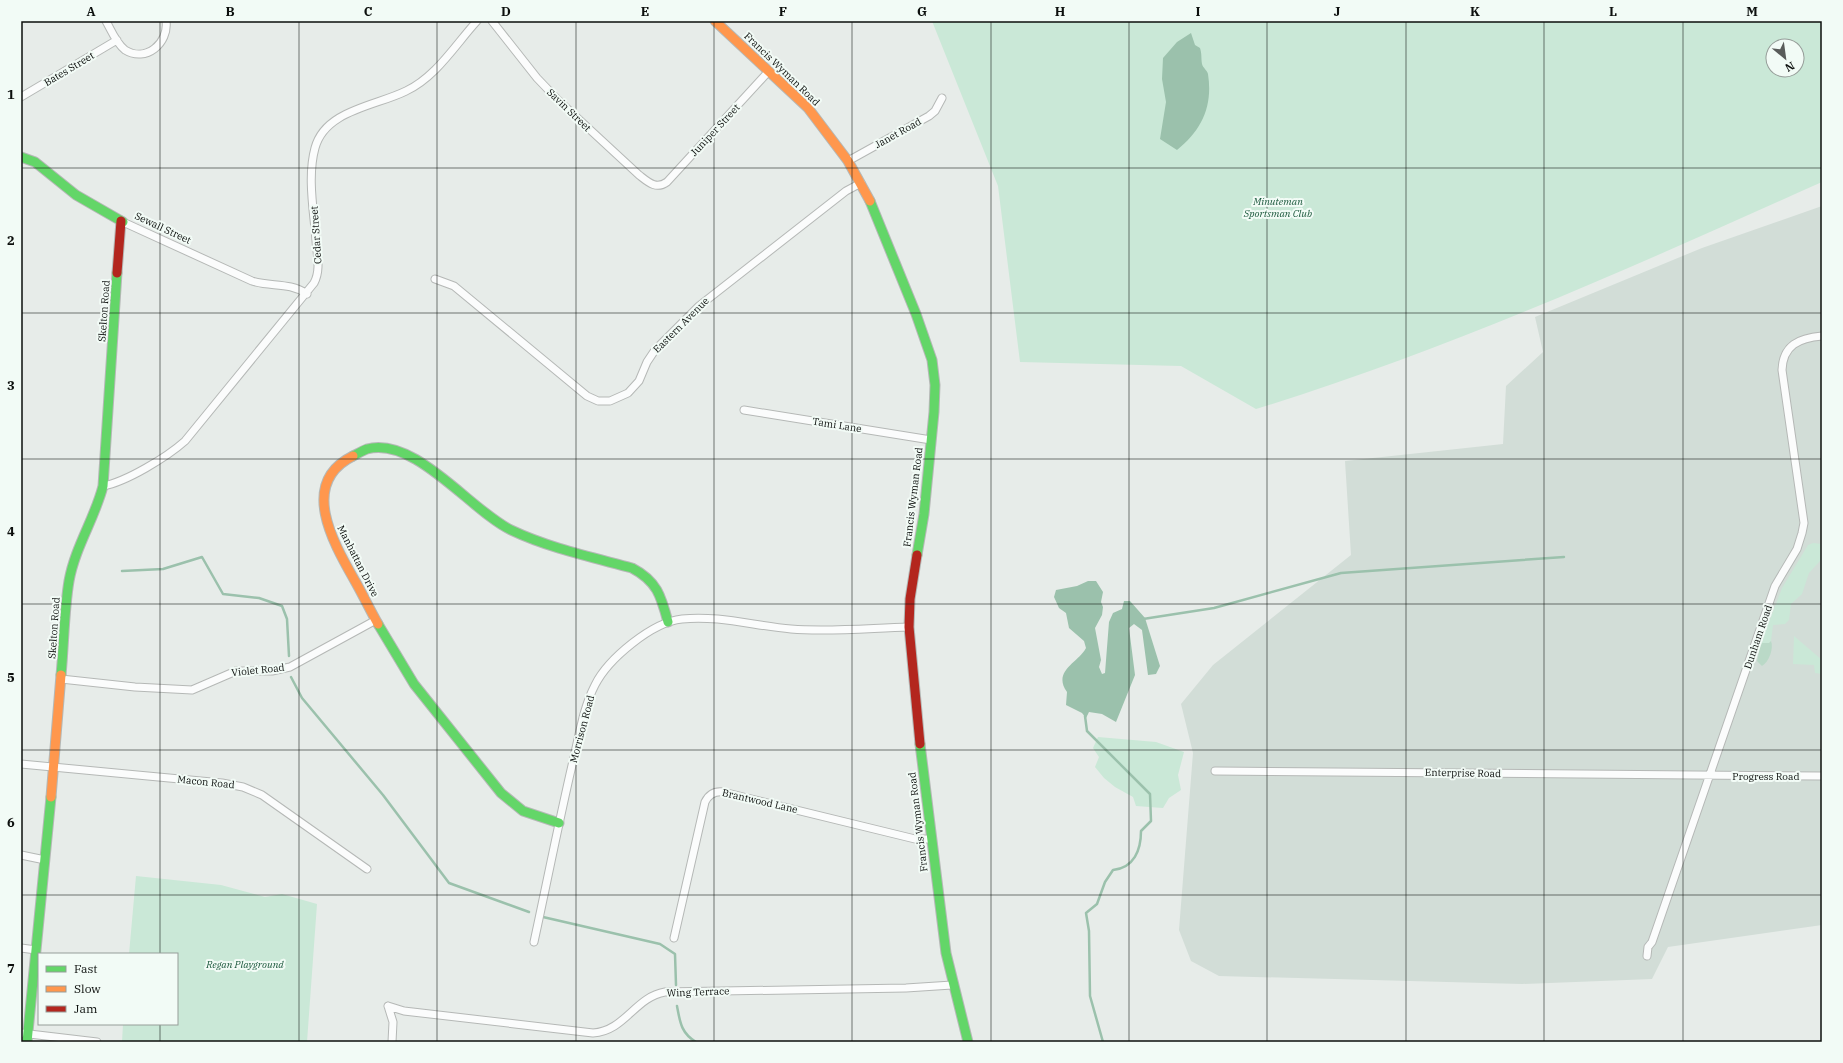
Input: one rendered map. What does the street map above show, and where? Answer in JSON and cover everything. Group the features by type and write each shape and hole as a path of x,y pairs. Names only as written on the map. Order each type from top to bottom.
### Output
{"street":[{"path":"106,21 122,47 130,52 139,54 147,53 159,46 164,39 166,21"},
{"name":"Cedar Street","path":"103,486 120,482 170,452 185,441 307,294 316,279 318,271 312,165 314,148 322,132 327,126 346,115 399,95 416,86 437,68 477,21"},
{"name":"Savin Street","path":"492,21 537,78 559,101 639,175 652,185 658,186"},
{"name":"Francis Wyman Road","path":"715,21 808,108 848,161 861,183 878,222 929,352 933,368 935,392 931,440 922,527 910,599 909,626 915,706 946,953 952,985 968,1042"},
{"name":"Bates Street","path":"21,97 117,40"},
{"name":"Juniper Street","path":"658,186 667,182 769,71"},
{"name":"Janet Road","path":"848,161 930,116 935,111 942,98"},
{"name":"Sewall Street","path":"21,157 35,162 76,195 122,221 252,281 268,285 295,286 307,294"},
{"name":"Eastern Avenue","path":"435,279 452,285 586,396 598,401 616,400 633,389 656,350 703,301 846,191 861,183"},
{"name":"Skelton Road","path":"25,1036 36,950 45,860 69,580 80,545 100,498 103,486 122,221"},
{"name":"Dunham Road","path":"1647,956 1648,947 1652,942 1775,586 1796,549 1802,533 1803,509 1782,370 1783,358 1794,344 1804,339 1822,336"},
{"name":"Tami Lane","path":"744,410 931,440"},
{"name":"Manhattan Drive","path":"559,823 518,809 501,793 428,703 396,656 335,544 325,516 324,498 329,479 342,463 360,451 380,448 395,449 415,459 438,474 493,520 512,530 554,546 632,568 643,574 653,581 659,591 668,622"},
{"name":"Morrison Road","path":"534,942 559,823 582,725 592,691 608,666 627,648 668,622 690,618 715,619 790,629 826,630 909,626"},
{"name":"Violet Road","path":"61,679 135,687 192,690 236,671 272,671 290,667 376,620"},
{"name":"Macon Road","path":"21,764 222,783 243,787 278,805 367,869"},
{"name":"Enterprise Road","path":"1216,771 1710,776"},
{"name":"Progress Road","path":"1710,776 1822,776"},
{"name":"Brantwood Lane","path":"674,938 706,802 710,795 715,792 723,792 915,839 931,839"},
{"path":"21,855 45,860"},
{"path":"21,948 36,950"},
{"name":"Wing Terrace","path":"392,1042 393,1022 388,1006 404,1011 593,1034 614,1028 652,996 665,992 906,988 952,985"},
{"path":"25,1036 97,1042"}],"shaded area":[{"path":"1191,33 1195,45 1200,48 1202,64 1208,74 1209,97 1204,116 1199,126 1186,142 1177,150 1160,139 1166,102 1162,79 1163,58 1177,42"},
{"path":"1822,206 1822,925 1668,947 1652,979 1522,984 1219,976 1191,961 1179,930 1193,753 1181,704 1213,665 1351,555 1345,461 1503,444 1506,386 1543,352 1535,317 1702,248"},
{"path":"1088,581 1096,581 1103,592 1101,602 1103,607 1102,615 1095,628 1101,660 1099,667 1102,674 1105,673 1109,622 1113,613 1122,609 1124,601 1130,601 1145,618 1160,666 1156,674 1148,675 1142,630 1134,624 1129,628 1135,675 1116,722 1102,714 1089,712 1086,718 1082,713 1066,705 1067,692 1063,685 1064,673 1086,648 1084,641 1069,628 1066,613 1059,608 1054,597 1056,590 1077,586"},
{"path":"1771,641 1772,647 1770,655 1765,664 1762,666 1757,661 1761,643 1769,643"}],"green space":[{"name":"Minuteman Sportsman Club","path":"932,21 1822,21 1822,182 1543,304 1401,360 1256,409 1181,366 1020,362 998,186"},
{"path":"1813,543 1822,544 1822,557 1820,561 1809,573 1802,594 1791,604 1789,620 1785,624 1773,625 1771,641 1769,643 1761,643 1782,588 1808,545"},
{"path":"1794,636 1822,660 1822,674 1815,673 1814,665 1793,664"},
{"path":"1098,737 1156,742 1184,752 1178,775 1181,790 1169,798 1163,808 1136,806 1133,797 1115,787 1104,778 1095,767 1099,757 1093,748"},
{"name":"Regan Playground","path":"136,876 221,885 265,897 282,894 317,904 307,1042 122,1042 123,1025 178,1025 178,953 129,953"}],"waterway":[{"path":"122,571 163,569 202,557 223,594 259,598 282,606 287,619 289,656"},
{"path":"1143,619 1214,608 1341,573 1564,557"},
{"path":"291,677 302,698 383,795 449,883 529,912"},
{"path":"1085,716 1087,731 1150,794 1151,821 1141,831 1140,845 1135,857 1126,866 1113,870 1105,882 1097,904 1086,913 1089,931 1090,996 1103,1042"},
{"path":"543,917 660,944 675,954 676,985"},
{"path":"677,1006 680,1022 684,1031 696,1042"}],"traffic: fast":[{"path":"21,157 35,162 76,195 123,222"},
{"path":"870,201 916,314 932,360 935,385 934,412 924,514 917,555"},
{"path":"61,675 69,581 80,544 95,510 103,486 117,273"},
{"path":"353,456 367,449 385,448 404,453 442,477 478,507 511,530 555,547 632,568 653,584 663,604 668,622"},
{"path":"378,624 414,684 501,793 523,811 559,823"},
{"path":"920,744 946,953 968,1042"},
{"path":"27,1042 51,797"}],"traffic: slow":[{"path":"715,21 808,108 848,161 870,201"},
{"path":"353,456 336,468 327,482 324,498 326,515 338,550 378,624"},
{"path":"51,797 61,675"}],"traffic: jam":[{"path":"117,273 121,221"},
{"path":"917,555 910,599 909,627 920,744"}]}
